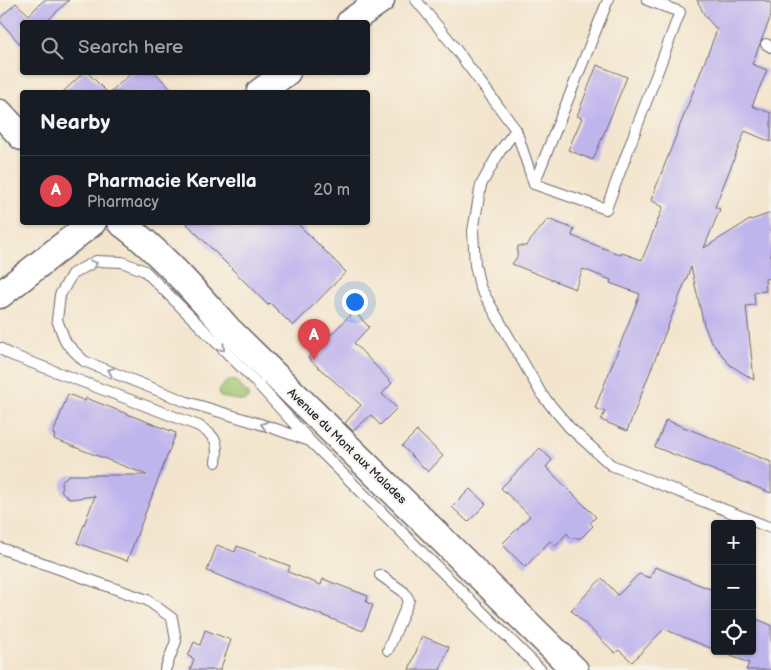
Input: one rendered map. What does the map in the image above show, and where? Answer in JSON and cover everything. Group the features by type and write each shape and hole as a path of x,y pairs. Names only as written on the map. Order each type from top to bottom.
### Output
{"street":[{"path":"353,20 381,0"},
{"path":"263,90 283,75"},
{"path":"0,113 20,134"},
{"path":"0,295 89,225"},
{"name":"Avenue du Mont aux Malades","path":"124,225 145,242 196,293 234,335 575,670"}],"lane":[{"path":"416,0 449,40 516,130 534,184"},
{"path":"534,184 608,0"},
{"path":"534,184 606,209 680,12 646,0"},
{"path":"516,130 500,151 480,184 472,231 475,265 480,287 542,395 570,428 611,466 771,528"},
{"path":"310,441 270,426 187,402 84,360 66,343 57,320 60,295 72,274 96,262 122,262 145,271 256,382 310,441 541,670"},
{"path":"0,348 9,354 199,426 212,435 218,446 216,462"},
{"path":"0,548 148,600 172,618 176,641 165,670"},
{"path":"380,575 404,592 409,600 388,650"}],"green space":[{"path":"229,379 236,381 248,394 248,399 244,401 220,397 219,390"}],"building":[{"path":"44,0 69,0 48,20 20,20 20,44 0,21 0,18 16,3 29,15"},
{"path":"697,0 764,0 771,3 771,16 752,64 767,70 752,106 771,113 771,142 745,131 715,207 720,209 704,248 748,221 771,213 771,278 765,279 766,291 754,292 755,305 746,306 754,380 730,365 711,341 704,325 691,267 627,431 601,420 605,412 595,408 640,294 610,283 611,280 583,269 575,289 512,264 517,257 518,246 526,246 548,219 574,229 572,236 621,255 622,253 642,260 663,207 651,200 717,30 705,16"},
{"path":"597,65 627,77 593,160 568,150 582,118 577,116"},
{"path":"81,75 90,75 105,90 65,90"},
{"path":"130,75 158,75 171,90 112,90"},
{"path":"188,225 299,225 346,272 293,326 270,303 268,305"},
{"path":"354,311 369,327 354,343 392,383 382,394 397,408 380,425 371,415 353,431 345,423 361,405 308,358"},
{"path":"68,394 85,401 86,398 176,433 127,561 77,543 95,496 70,499 62,492 61,484 69,475 147,475 54,439 55,435 53,434"},
{"path":"666,420 771,462 771,493 655,447"},
{"path":"417,431 443,456 428,472 402,446"},
{"path":"540,448 552,460 546,467 596,517 590,523 593,526 581,538 571,538 567,533 556,546 550,541 525,567 502,544 530,516 501,488"},
{"path":"470,489 486,504 468,522 452,507"},
{"path":"217,545 235,552 237,546 290,566 288,572 321,585 323,579 368,596 366,602 373,605 363,631 207,571"},
{"path":"655,567 711,589 711,648 664,629 632,662 619,650 615,653 571,610 602,578 618,595 639,574 650,578"},
{"path":"756,619 771,625 771,670 746,670 749,663 729,655 756,655"},
{"path":"205,630 231,640 220,670 190,670 194,659 188,656 194,642 200,645"},
{"path":"422,636 449,647 440,670 409,670"}],"place":[{"name":"Pharmacie Kervella","path":"314,360"}]}
